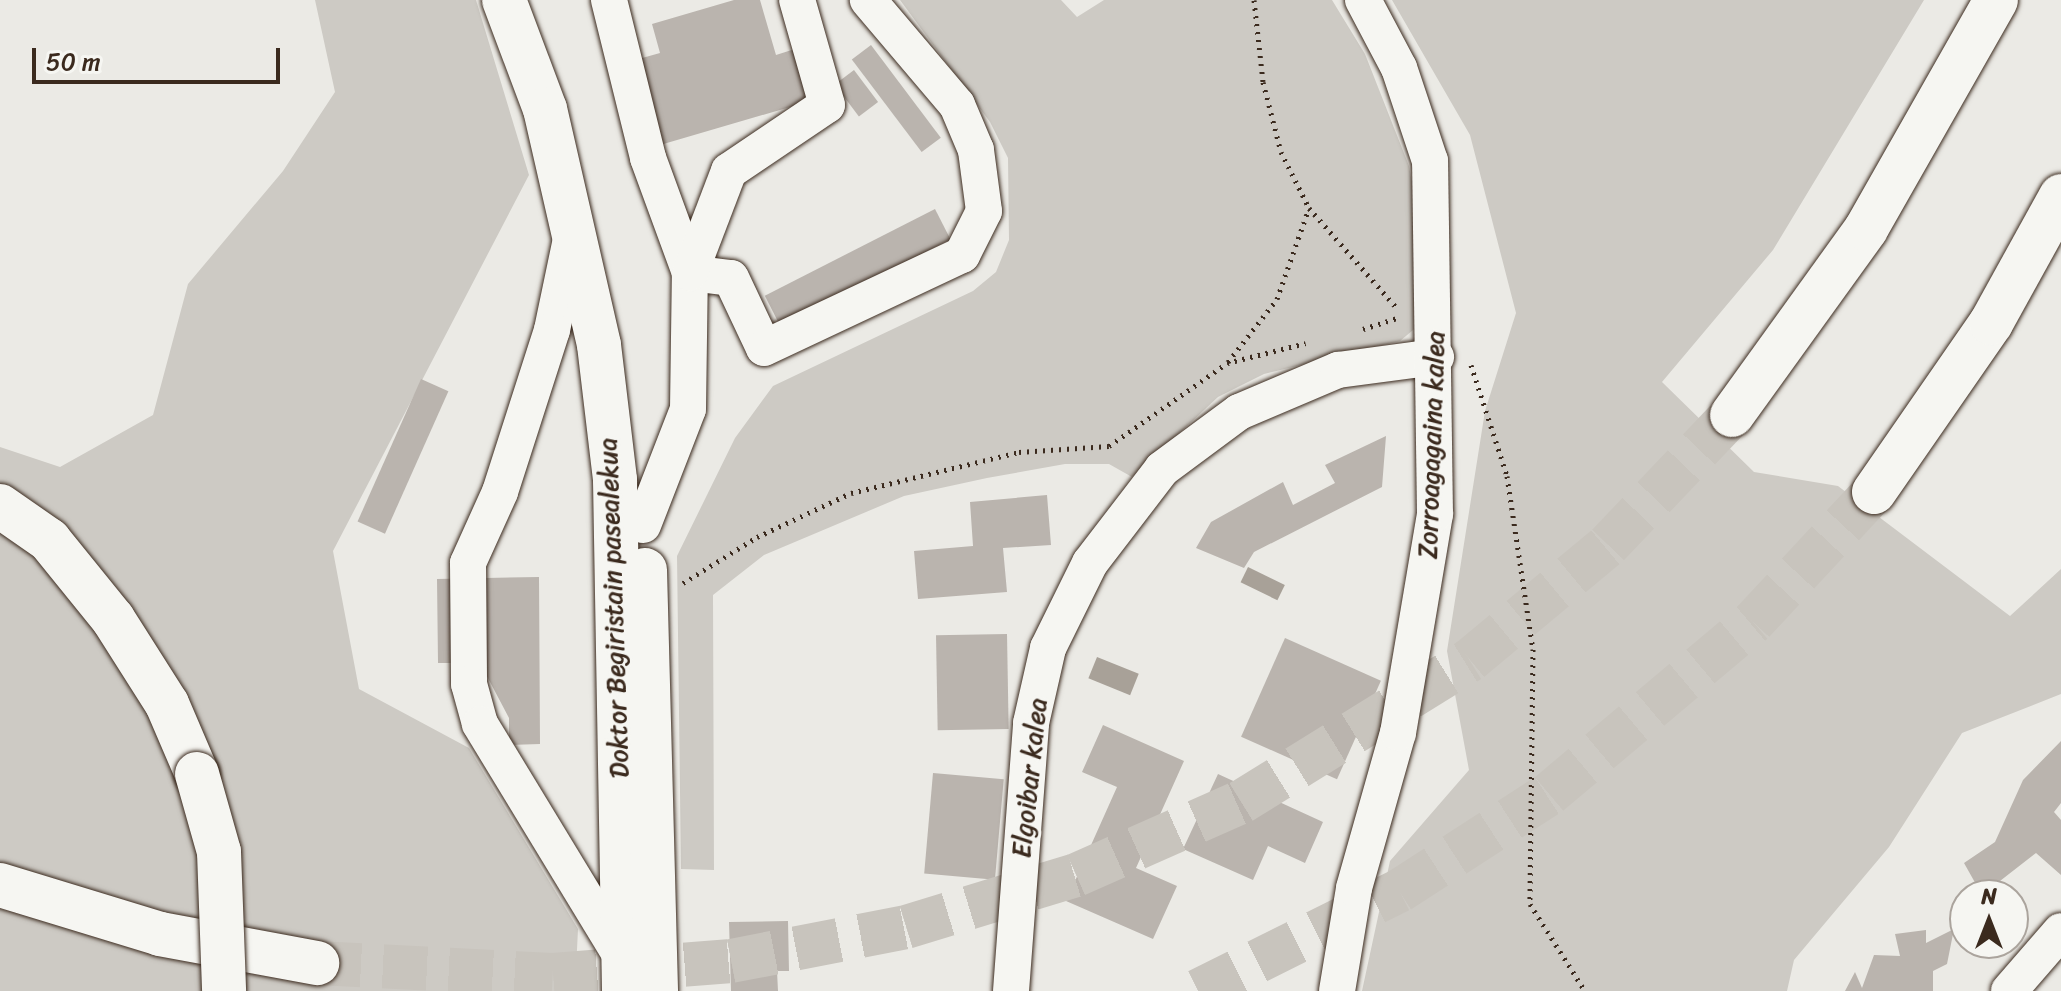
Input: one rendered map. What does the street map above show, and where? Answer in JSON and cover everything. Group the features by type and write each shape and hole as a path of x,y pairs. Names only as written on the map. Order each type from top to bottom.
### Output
{"main road":[{"name":"Doktor Begiristain pasealekua","path":"504,0 545,109 574,218 615,480 624,976"},
{"path":"537,0 600,207 625,336 646,588 656,991"},
{"path":"1732,415 1866,229 1996,0"},
{"path":"1874,492 1991,323 2061,196"},
{"path":"0,506 49,540 70,572 142,660 197,774 219,852 224,991"},
{"path":"0,529 70,572"},
{"path":"0,885 160,934 317,963"}],"street":[{"path":"609,0 648,158 690,273"},
{"path":"643,525 688,409 690,273 729,171 827,105 797,0"},
{"path":"690,273 731,278 764,348 962,255 984,211 976,150 957,105 868,0"},
{"name":"Zorroagagaina kalea","path":"1337,991 1429,565 1440,357 1430,161 1399,68 1363,0"},
{"path":"574,218 552,330 500,492 468,563 469,684 480,724 624,976"},
{"name":"Elgoibar kalea","path":"1011,991 1031,723 1048,648 1090,563 1162,469 1239,412 1338,370 1440,357"},
{"path":"2009,991 2061,931"}],"path":[{"path":"1254,0 1278,138 1309,208 1440,357 1471,379 1507,476 1533,649 1530,904 1585,991"},
{"path":"646,588 676,588 757,537 851,493 1019,452 1109,446 1227,363 1277,299 1309,208"},
{"path":"1350,332 1403,316"},
{"path":"1227,363 1322,338"}],"shaded area":[{"path":"315,0 476,0 529,175 333,551 359,689 469,748 578,929 575,991 0,991 0,447 60,467 153,415 188,284 283,171 335,92"},
{"path":"900,0 1061,0 1077,17 1104,0 1332,0 1365,54 1409,166 1419,222 1419,325 1400,341 1264,374 1218,397 1132,477 1109,464 1065,464 987,478 904,496 764,555 713,595 714,870 681,869 677,556 735,438 773,386 973,291 996,272 1009,240 1008,158 990,122"},
{"path":"1392,0 1924,0 1773,250 1662,382 1754,472 1838,486 2010,616 2061,569 2061,694 1962,733 1889,847 1794,960 1787,991 1362,991 1390,861 1469,770 1447,651 1485,411 1516,313 1470,135"},
{"path":"1248,567 1285,585 1277,600 1241,582"},
{"path":"1097,657 1139,674 1130,695 1088,678"}],"building":[{"path":"734,0 760,0 776,55 798,48 814,100 660,145 635,60 660,53 652,24"},
{"path":"871,45 941,138 922,152 852,59"},
{"path":"854,70 878,102 859,116 835,84"},
{"path":"935,209 950,239 780,326 765,296"},
{"path":"421,379 448,391 385,534 358,522"},
{"path":"1386,436 1382,487 1254,552 1244,568 1196,548 1211,522 1283,482 1293,505 1335,483 1325,465"},
{"path":"1047,495 1051,545 1003,548 1007,592 918,599 914,551 973,546 970,502"},
{"path":"539,577 540,744 509,745 509,718 480,663 438,663 437,579"},
{"path":"1007,634 1009,729 938,730 936,635"},
{"path":"1285,638 1381,681 1337,779 1241,737"},
{"path":"1103,725 1184,761 1136,868 1177,886 1153,939 1066,901 1117,787 1082,772"},
{"path":"2061,741 2061,803 2054,812 2061,820 2061,875 2036,853 2003,879 1973,879 1964,863 1995,842 2023,780"},
{"path":"933,773 1004,779 995,880 924,874"},
{"path":"1218,774 1323,822 1305,863 1268,846 1253,880 1183,849"},
{"path":"788,921 789,971 777,971 778,991 731,991 729,922"},
{"path":"1926,930 1926,943 1949,932 1947,964 1933,971 1933,991 1845,991 1855,972 1862,988 1874,955 1900,956 1895,934"}],"tunnel":[{"path":"317,963 553,975 731,961 906,927 1076,875 1241,802 1470,660 1608,545 1732,415"},
{"path":"1198,991 1399,891 1549,794 1753,622 1874,492"}]}
